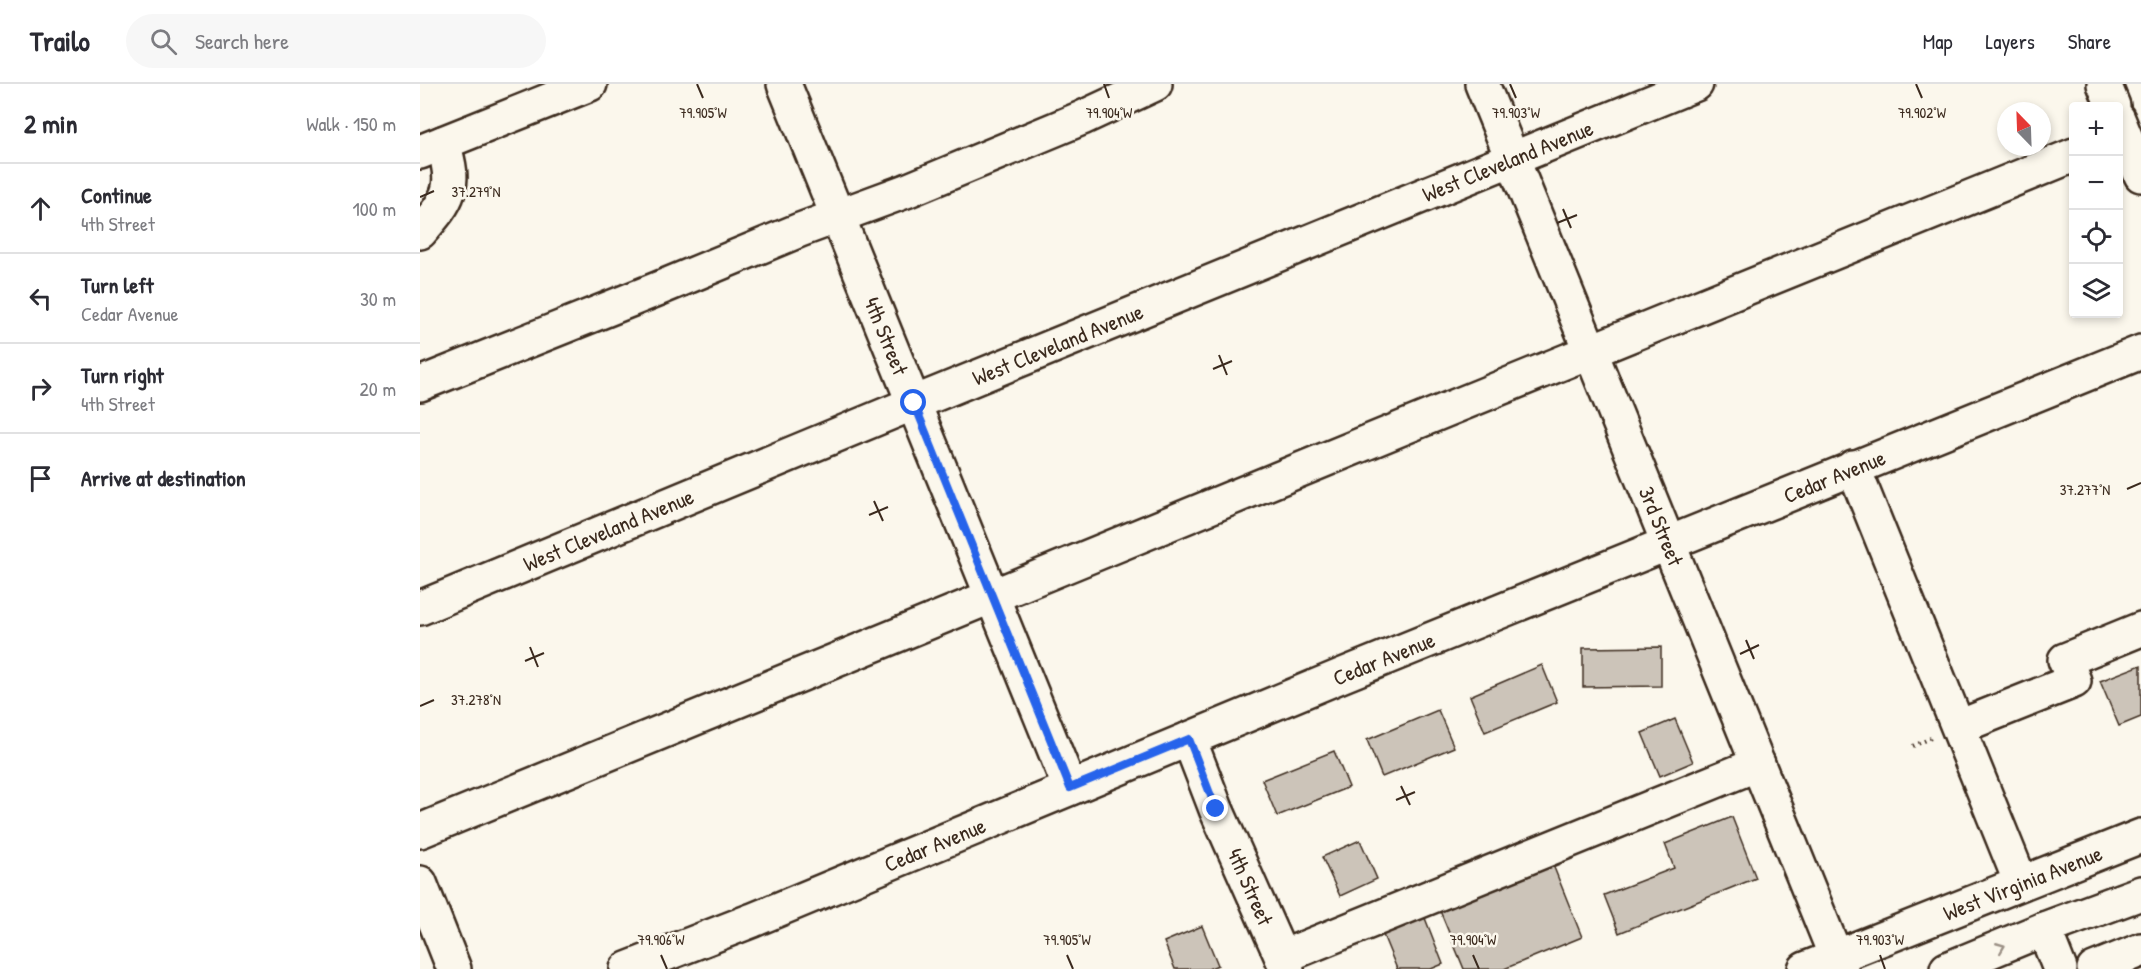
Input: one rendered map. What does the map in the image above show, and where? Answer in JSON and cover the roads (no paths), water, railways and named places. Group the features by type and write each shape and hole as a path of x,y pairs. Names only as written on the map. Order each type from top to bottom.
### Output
{"street":[{"path":"420,232 444,204 450,183 449,164 431,147 590,84"},
{"name":"4th Street","path":"784,84 1070,788"},
{"path":"420,384 838,216 906,191 1082,118 1155,84"},
{"name":"3rd Street","path":"1482,84 1838,963"},
{"name":"West Cleveland Avenue","path":"420,608 914,403 1696,84"},
{"path":"2104,84 2112,102"},
{"path":"2123,125 2141,175"},
{"path":"420,831 819,669 992,595 2071,156"},
{"name":"Cedar Avenue","path":"627,969 753,920 1853,467 2141,352"},
{"path":"1853,467 2021,883"},
{"path":"1959,727 2074,681 2066,660 2141,629"},
{"name":"4th Street","path":"1189,739 1216,809 1285,963"},
{"path":"1285,963 1758,764"},
{"name":"West Virginia Avenue","path":"1805,969 1838,963 2021,883 2141,836"},
{"path":"420,883 454,969"},
{"path":"1947,969 2044,929 2141,893"},
{"path":"2044,929 2060,969"},
{"path":"2094,969 2141,950"}]}
